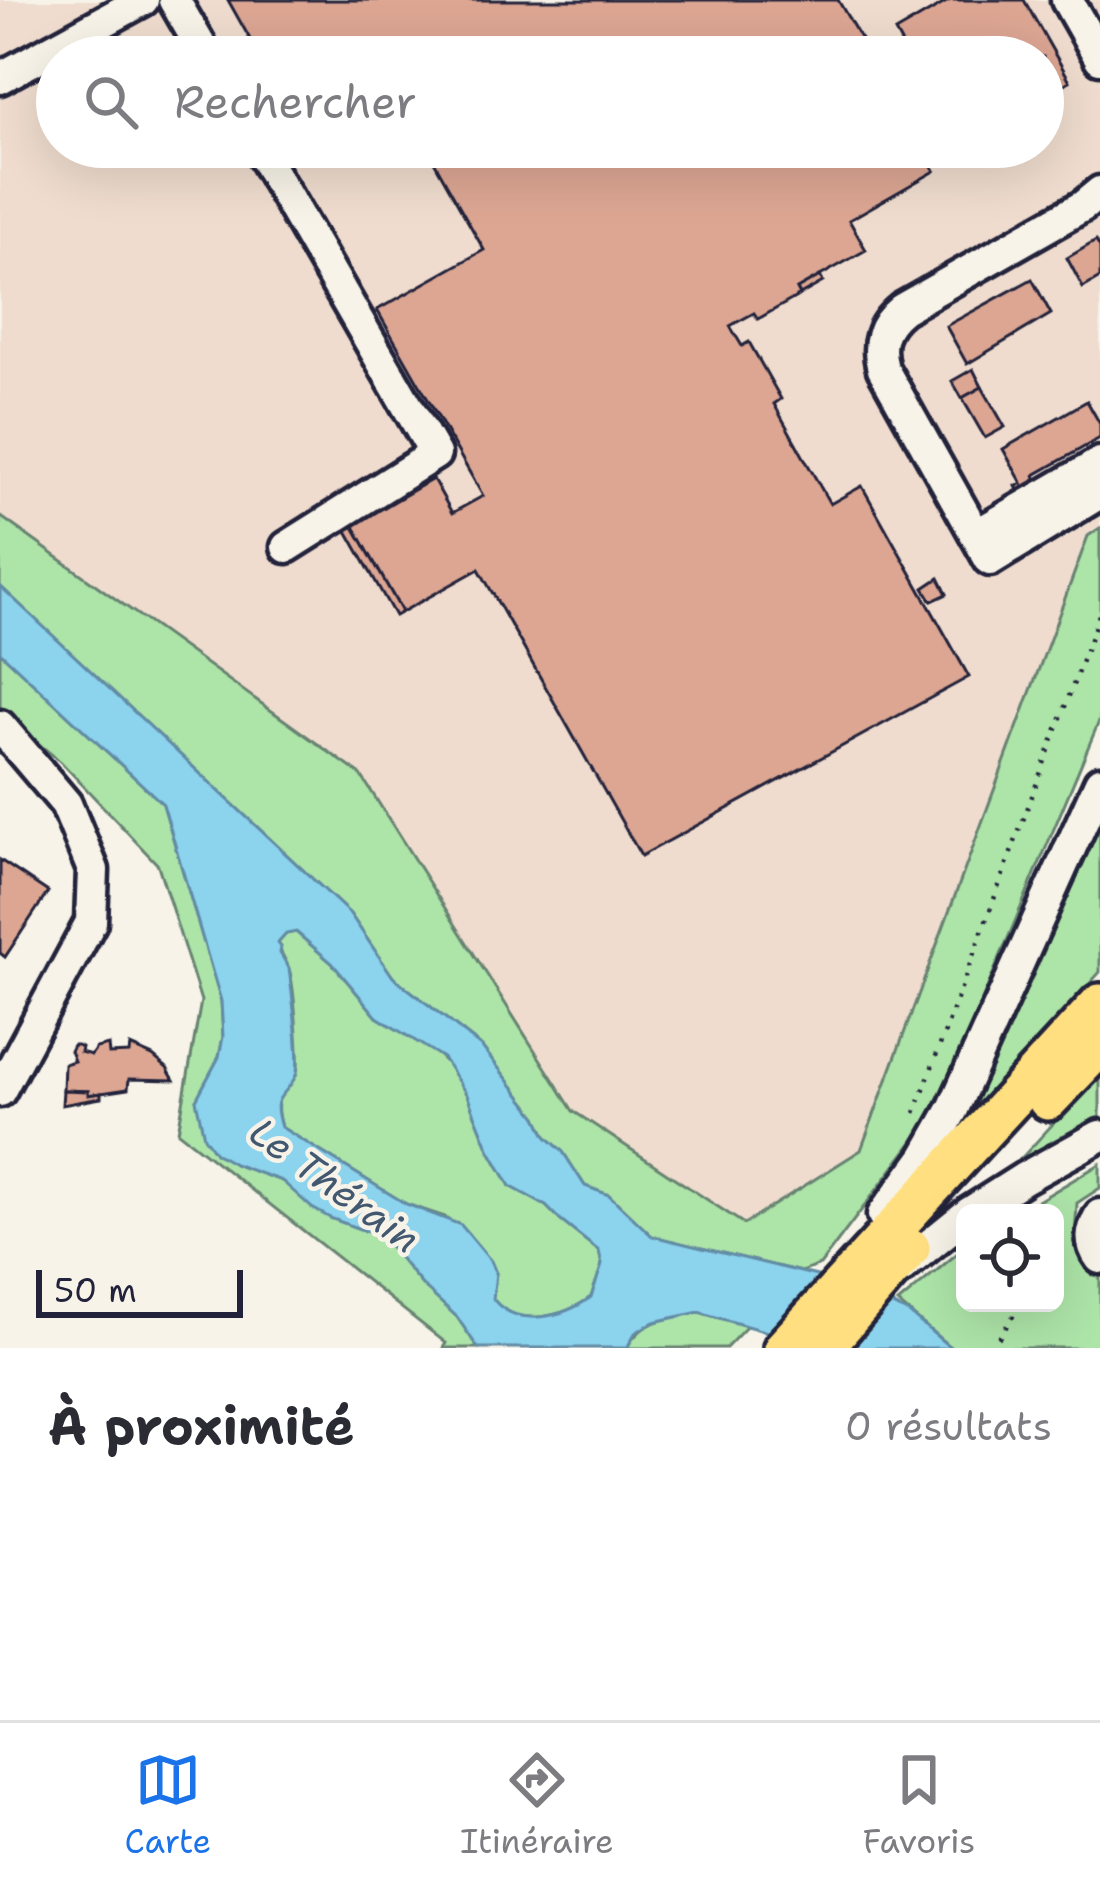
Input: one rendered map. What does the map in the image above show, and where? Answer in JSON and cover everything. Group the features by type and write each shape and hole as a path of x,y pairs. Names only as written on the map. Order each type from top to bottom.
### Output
{"main road":[{"path":"787,1344 859,1274 1100,1004"},
{"path":"859,1274 933,1220 1100,1046"}],"street":[{"path":"76,36 142,0"},
{"path":"174,0 195,36"},
{"path":"1067,0 1100,58"},
{"path":"0,78 36,58"},
{"path":"270,168 435,454 287,547"},
{"path":"983,547 883,369 880,337 902,309 1100,192"},
{"path":"983,547 1100,463"},
{"path":"983,547 1100,493"},
{"path":"0,726 66,804 93,870 91,922 0,1091"},
{"path":"859,1274 953,1109 1100,782"},
{"path":"984,1204 1100,1136"},
{"path":"1100,1215 1091,1235 1100,1258"},
{"path":"859,1274 956,1221"}],"path":[{"path":"913,1120 1100,612"},
{"path":"992,1348 1016,1312"}],"shaded area":[{"path":"0,0 1100,0 1100,528 1088,537 861,1150 744,1225 573,1111 361,775 0,516"}],"green space":[{"path":"0,516 361,775 573,1111 744,1224 861,1150 1088,536 1100,528 1100,719 959,1055 922,1130 820,1265 801,1272 652,1236 609,1195 585,1186 482,1047 393,977 350,914 0,586"},
{"path":"0,652 163,804 221,1001 219,1057 196,1100 234,1164 282,1181 330,1218 382,1237 423,1286 457,1317 478,1348 443,1348 446,1343 178,1132 201,1001 158,865 61,762 0,712"},
{"path":"1100,815 1100,972 966,1122 961,1116"},
{"path":"296,932 332,963 377,1017 433,1050 449,1065 510,1186 546,1206 599,1251 602,1265 591,1297 541,1317 502,1309 492,1300 496,1273 445,1217 406,1204 281,1127 278,1104 296,1075 298,1058 291,977 278,943"},
{"path":"1100,1073 1100,1124 1001,1180"},
{"path":"1100,1164 1100,1188 1077,1203 1075,1238 1100,1276 1100,1348 951,1348 898,1303 956,1255 956,1312 1064,1312 1064,1204 1033,1204"},
{"path":"699,1312 747,1326 726,1348 627,1348 648,1326"}],"water":[{"name":"Le Thérain","path":"0,586 350,914 393,977 482,1047 585,1186 609,1195 652,1236 846,1283 909,1313 951,1348 822,1348 699,1312 654,1322 635,1333 627,1348 478,1348 457,1317 423,1286 382,1237 312,1208 282,1181 215,1153 204,1137 196,1100 219,1057 221,1001 163,804 0,652","holes":["296,932 332,963 377,1017 443,1058 467,1095 510,1186 546,1206 599,1251 602,1265 591,1297 541,1317 503,1308 493,1299 496,1273 491,1261 461,1225 406,1204 281,1127 278,1102 296,1075 298,1055 289,968 278,943"]}],"building":[{"path":"228,0 838,0 859,36 248,36"},
{"path":"950,0 1024,0 1044,36 897,36 895,32"},
{"path":"438,168 933,168 849,220 866,250 797,289 800,295 758,319 754,313 730,326 742,346 749,342 781,399 774,404 830,504 862,486 969,677 641,856 479,569 402,612 353,525 433,479 452,513 483,496 377,310 484,250"},
{"path":"1096,241 1100,278 1083,288 1067,258"},
{"path":"820,276 823,282 800,295 797,289"},
{"path":"1032,279 1051,314 967,364 946,326"},
{"path":"973,369 982,387 962,398 952,381"},
{"path":"982,387 1005,427 985,438 962,398"},
{"path":"1087,401 1100,424 1100,438 1035,475 1038,482 1019,492 1016,486 1022,483 1003,449"},
{"path":"353,525 402,612 395,616 346,529"},
{"path":"939,578 947,594 932,601 924,588"},
{"path":"0,860 48,892 5,957 0,953"},
{"path":"73,1045 91,1055 108,1045 109,1054 129,1053 130,1046 153,1056 174,1080 129,1079 128,1089 88,1095 88,1091 63,1090 64,1064 74,1061"},
{"path":"63,1090 101,1093 101,1098 62,1105"}]}
